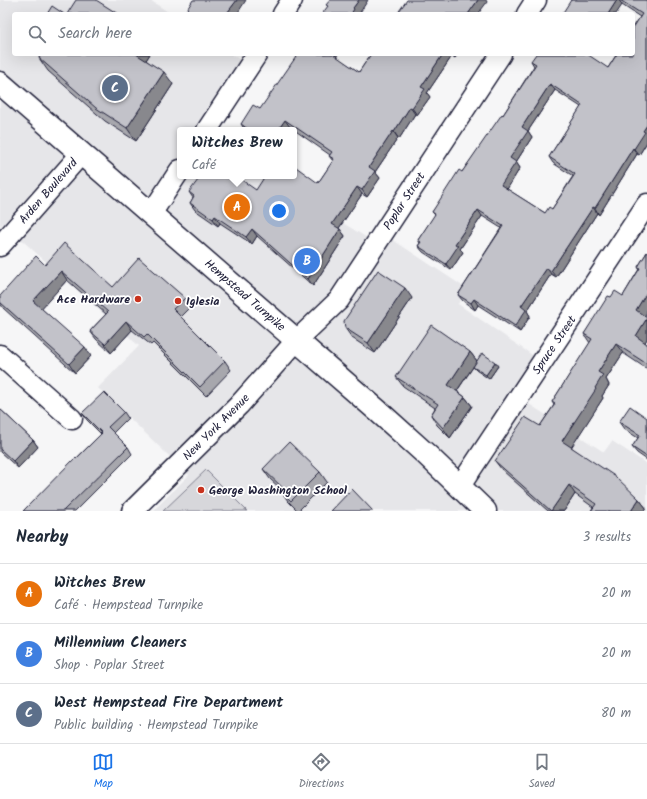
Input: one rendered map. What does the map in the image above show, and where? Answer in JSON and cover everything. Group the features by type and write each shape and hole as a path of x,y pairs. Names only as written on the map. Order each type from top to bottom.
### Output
{"main road":[{"name":"Hempstead Turnpike","path":"0,83 297,340 408,438 485,511"}],"street":[{"path":"284,12 292,0"},
{"path":"528,12 536,0"},
{"path":"209,127 256,56"},
{"name":"Poplar Street","path":"297,340 338,300 500,56"},
{"name":"Arden Boulevard","path":"0,246 81,154"},
{"path":"151,214 177,175"},
{"name":"Spruce Street","path":"460,486 647,204"},
{"name":"New York Avenue","path":"132,511 238,405 297,340"},
{"path":"0,355 72,419"}],"shaded area":[{"path":"0,0 150,0 168,12 12,12 12,56 234,56 248,65 210,120 220,127 177,127 177,179 293,179 305,200 374,242 381,232 467,289 458,304 541,361 518,397 604,452 612,441 647,464 647,511 153,511 189,475 98,388 139,346 3,223 0,227"},
{"name":"George Washington School","path":"206,470 247,511 163,511"}],"building":[{"path":"76,0 96,0 115,12 68,12"},
{"path":"193,0 237,0 228,12 185,12"},
{"path":"330,0 359,0 353,8 352,12 324,12 328,6 326,5"},
{"path":"407,0 478,0 469,12 398,12"},
{"path":"571,0 617,0 609,12 563,12"},
{"path":"620,0 647,0 647,125 643,131 645,132 551,271 547,268 521,306 526,310 515,326 474,299 471,303 458,295 503,226 478,210 455,244 458,246 446,264 418,246 421,242 418,240 435,214 432,212 459,170 462,172 502,114 503,115 536,64 531,61 535,56 590,56 608,68 616,56 635,56 635,25 642,14","holes":["550,84 582,105 549,157 575,174 552,209 549,207 545,213 501,185 516,162 510,158 528,131 522,127"]},
{"path":"52,6 61,12 48,12"},
{"path":"40,56 139,56 164,72 127,128 96,108 39,58"},
{"path":"297,56 336,56 359,72 370,56 442,56 421,87 425,89 412,108 410,107 369,167 375,171 362,190 357,187 332,224 340,229 308,279 252,229 246,237 215,216 213,219 190,203 194,196 189,192 199,179 240,179 256,190 263,179 297,179 297,168 318,183 334,159 329,156 332,152 285,120 280,127 245,127 241,124 253,105 260,109"},
{"path":"64,243 113,287 139,258 185,298 173,309 225,361 200,387 147,334 144,337 126,321 105,344 90,331 108,312 61,271 33,301 85,347 69,364 0,302 0,296 36,256 45,265"},
{"path":"647,252 647,292 636,310 647,318 636,336 647,344 647,364 616,344 598,372 603,375 595,388 596,389 562,441 616,477 639,499 631,511 591,511 596,504 569,485 551,511 495,461 525,417 540,426 555,404 552,402 592,339 584,334 608,296 611,297 615,291 623,296 640,268 638,267"},
{"path":"378,270 405,288 368,343 345,328 344,321"},
{"path":"431,325 470,352 448,385 465,397 443,428 431,415 438,404 396,377"},
{"path":"482,353 495,362 486,375 473,367"},
{"path":"104,392 124,412 108,427 128,447 63,511 23,511 102,433 82,413"},
{"path":"630,406 647,418 647,457 632,447 640,435 619,422"},
{"path":"0,409 33,440 13,461 0,449"},
{"path":"289,442 320,472 291,501 281,491 284,489 263,469"},
{"path":"352,489 373,511 331,511"}],"place":[{"name":"West Hempstead Fire Department","path":"115,88"},
{"name":"Witches Brew","path":"237,207"},
{"name":"Millennium Cleaners","path":"307,261"},
{"name":"Ace Hardware","path":"138,299"},
{"name":"Iglesia","path":"178,301"},
{"name":"George Washington School","path":"201,490"}]}
